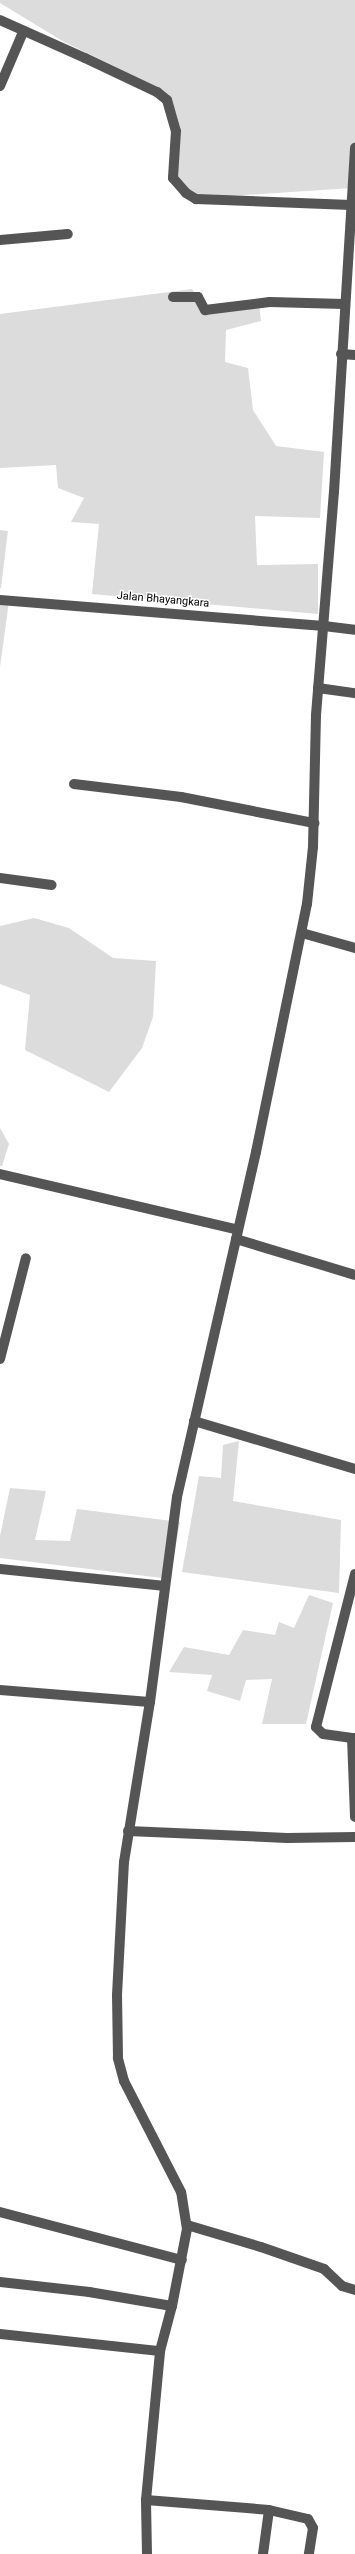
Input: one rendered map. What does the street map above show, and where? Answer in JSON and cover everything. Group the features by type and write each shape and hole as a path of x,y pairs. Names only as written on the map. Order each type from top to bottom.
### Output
{"street":[{"path":"0,20 24,32 66,48 157,92 167,100 176,131 173,178 191,196 202,199 351,205"},
{"path":"0,86 24,32"},
{"path":"147,2554 146,2500 160,2351 182,2260 187,2225 181,2192 124,2081 118,2058 117,1995 124,1862 150,1702 177,1497 237,1234 302,933 313,854 314,763 318,688 324,626 355,148"},
{"path":"0,240 68,234"},
{"path":"173,296 198,297 205,310 270,302 344,304"},
{"path":"341,354 355,355"},
{"name":"Jalan Bhayangkara","path":"0,600 324,626 355,630"},
{"path":"318,688 355,693"},
{"path":"74,784 181,797 314,824"},
{"path":"0,878 52,885"},
{"path":"302,933 355,948"},
{"path":"0,1174 237,1234 355,1275"},
{"path":"0,1359 26,1258"},
{"path":"194,1421 355,1469"},
{"path":"0,1569 165,1586"},
{"path":"355,1574 316,1727 323,1734 354,1738 355,1817"},
{"path":"0,1690 150,1702"},
{"path":"128,1831 287,1838 355,1837"},
{"path":"0,2212 182,2260"},
{"path":"187,2225 261,2247 324,2270 342,2286 355,2290"},
{"path":"0,2282 89,2292 172,2306"},
{"path":"0,2334 160,2351"},
{"path":"146,2500 269,2510 308,2519 312,2522 309,2554"},
{"path":"263,2554 269,2510"}],"shaded area":[{"path":"0,0 355,0 355,147 352,188 215,197 197,196 174,176 177,131 158,87 64,42 0,3"},
{"path":"192,289 207,311 259,303 261,321 226,330 225,362 248,368 253,410 276,446 324,452 320,518 255,516 257,565 318,564 318,614 92,594 99,524 71,522 84,498 58,488 56,465 0,468 0,314"},
{"path":"0,530 8,531 0,588"},
{"path":"9,601 0,667 0,602"},
{"path":"34,918 69,928 113,958 156,961 153,1017 142,1048 109,1092 25,1050 30,995 0,984 0,926"},
{"path":"0,1128 9,1144 2,1166 0,1166"},
{"path":"239,1441 233,1501 341,1520 339,1593 182,1572 199,1476 221,1478 223,1445"},
{"path":"10,1488 46,1491 35,1540 70,1541 77,1509 180,1522 170,1579 0,1558 0,1536"},
{"path":"309,1595 333,1603 306,1724 262,1724 272,1679 246,1680 240,1701 207,1691 212,1675 169,1672 184,1647 229,1655 243,1630 275,1635 279,1622 294,1628"}]}
